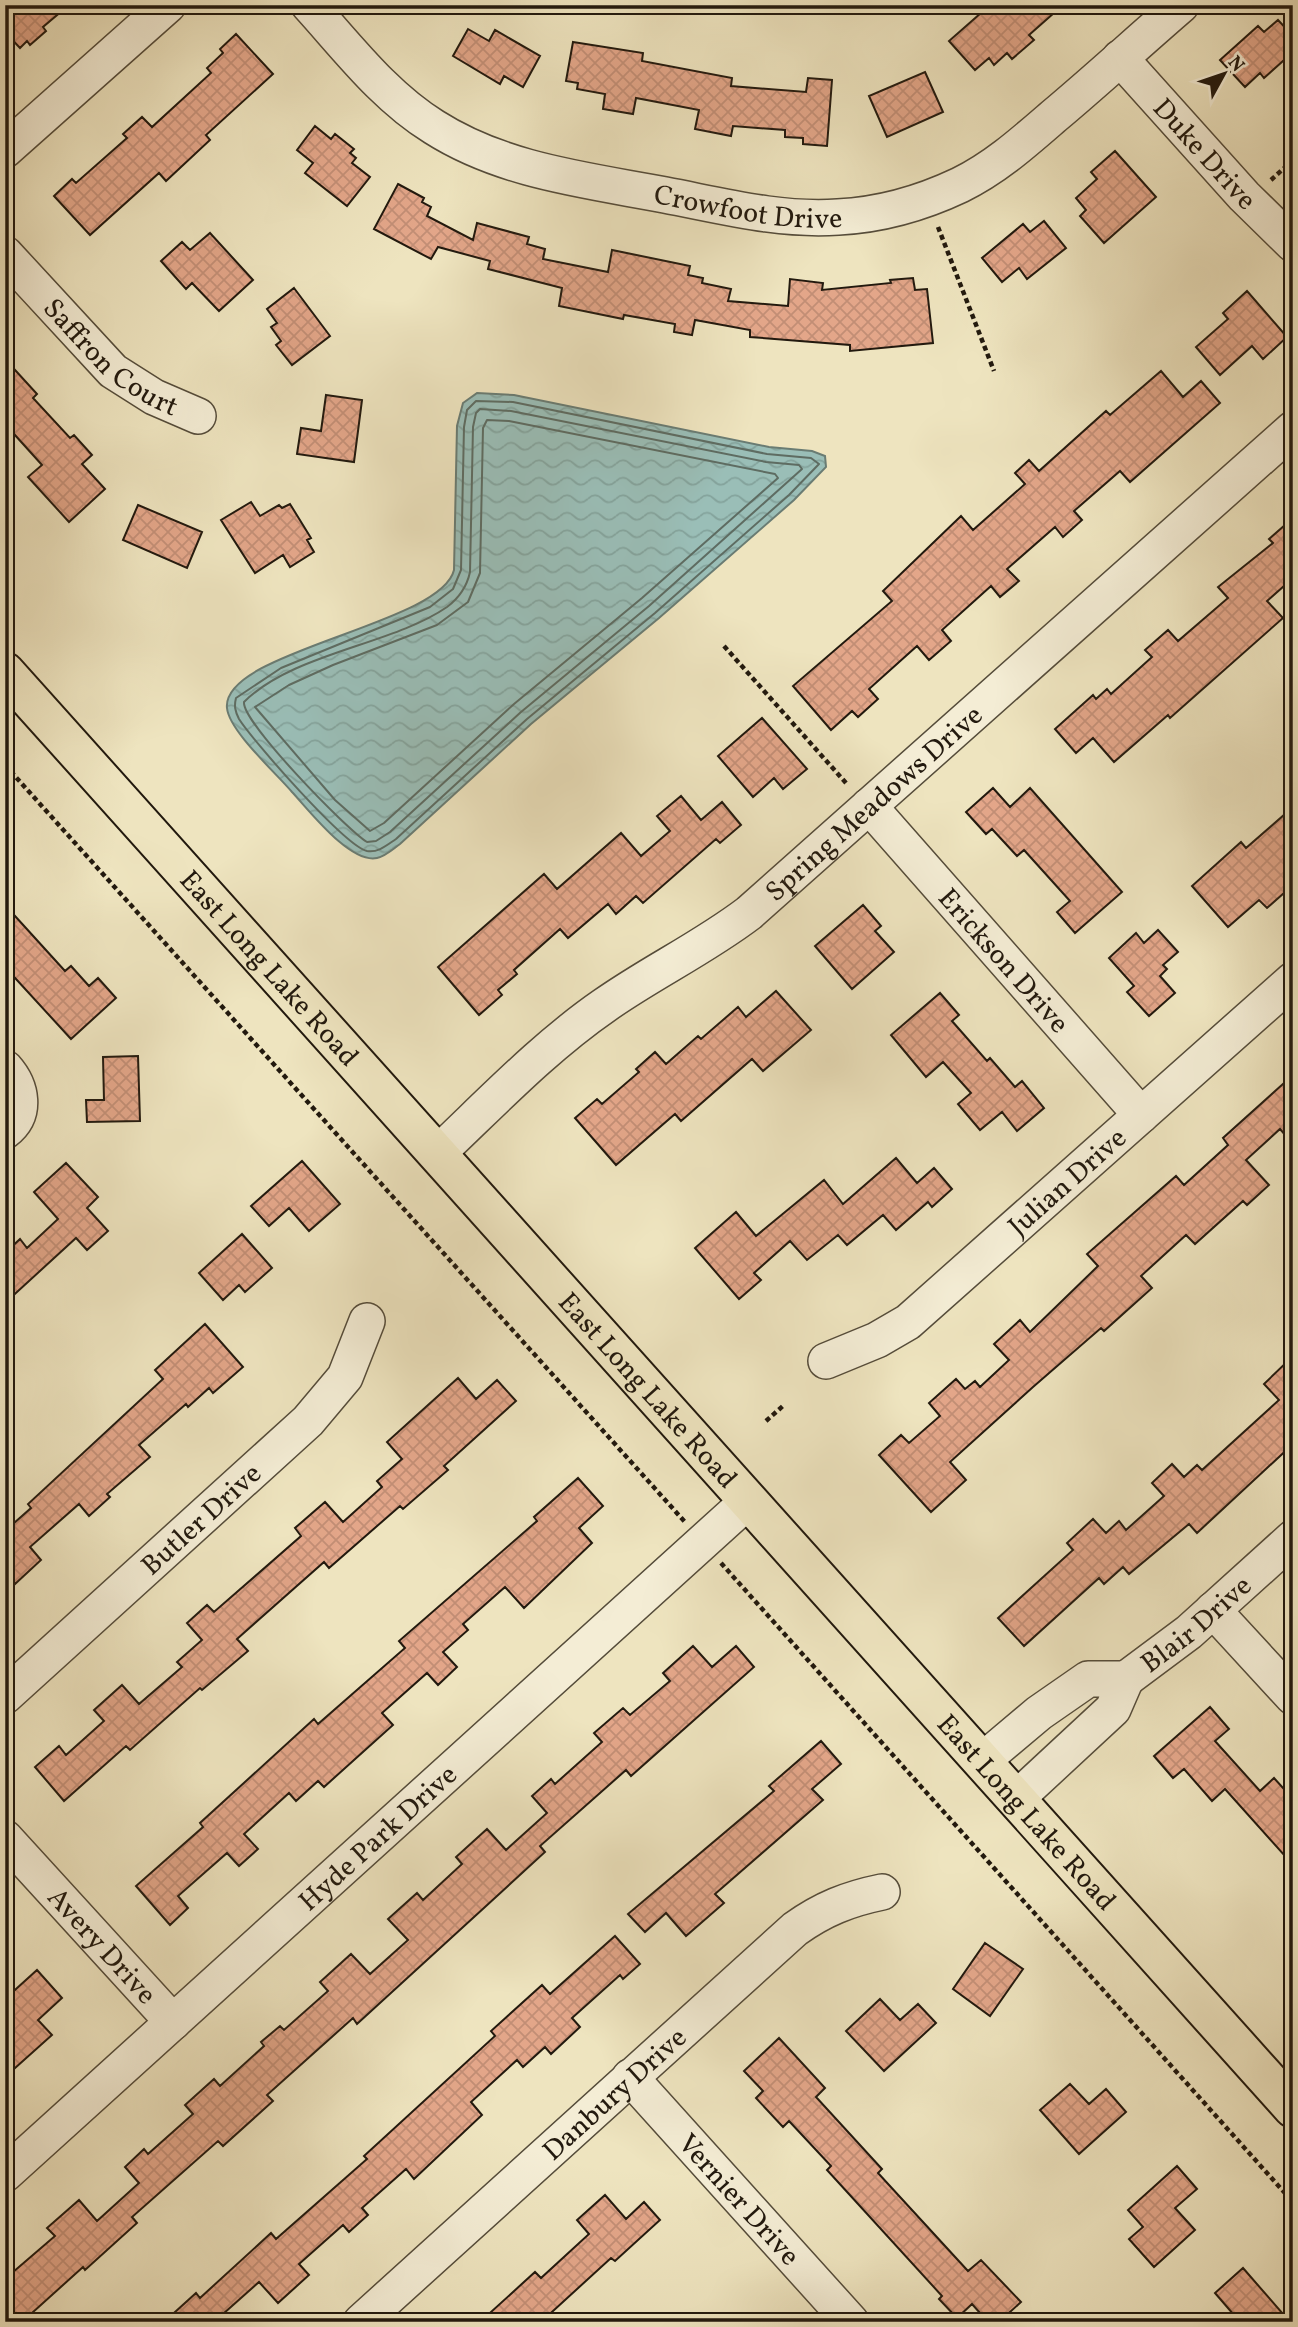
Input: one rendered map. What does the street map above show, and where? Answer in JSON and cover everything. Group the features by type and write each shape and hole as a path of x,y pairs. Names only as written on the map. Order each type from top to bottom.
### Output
{"main road":[{"name":"East Long Lake Road","path":"5,672 1293,2108"}],"street":[{"path":"5,150 168,5"},
{"name":"Crowfoot Drive","path":"309,5 364,67 404,105 433,126 493,156 553,173 757,213 806,218 840,217 906,206 961,184 1012,151 1181,5"},
{"name":"Duke Drive","path":"1120,58 1244,196 1293,244"},
{"name":"Saffron Court","path":"5,254 113,371 154,397 198,416"},
{"name":"Spring Meadows Drive","path":"437,1154 587,1018 628,989 722,934 857,794 1293,429"},
{"name":"Erickson Drive","path":"857,794 1141,1115"},
{"name":"Julian Drive","path":"826,1361 877,1340 908,1322 1293,980"},
{"path":"5,1068 17,1084 21,1098 19,1114 5,1131"},
{"name":"Butler Drive","path":"5,1696 308,1421 345,1377 367,1321"},
{"name":"Hyde Park Drive","path":"5,2174 748,1501"},
{"name":"Blair Drive","path":"1016,1799 1113,1709 1126,1679 1213,1610 1293,1538"},
{"path":"1213,1610 1293,1697"},
{"name":"Blair Drive","path":"982,1761 1039,1713 1088,1679 1126,1679"},
{"name":"Avery Drive","path":"5,1838 173,2022"},
{"name":"Danbury Drive","path":"360,2322 795,1929 822,1910 851,1898 882,1892"},
{"name":"Vernier Drive","path":"630,2077 851,2322"}],"path":[{"path":"1271,180 1293,160"},
{"path":"938,227 994,371"},
{"path":"724,646 857,794"},
{"path":"5,765 684,1522"},
{"path":"766,1421 784,1405"},
{"path":"720,1561 1293,2202"}],"water":[{"path":"477,393 514,395 769,447 812,451 825,456 826,467 794,500 659,618 531,724 400,844 380,857 366,858 343,845 319,822 244,740 227,708 234,688 258,670 412,607 440,589 454,570 457,426 463,403"}],"building":[{"path":"5,5 69,5 43,27 46,31 30,45 27,41 20,48 5,32"},
{"path":"990,5 1063,5 1029,35 1034,40 1012,59 1007,53 994,65 989,58 975,70 949,41"},
{"path":"1278,20 1293,36 1293,52 1264,78 1260,73 1245,87 1220,60 1258,26 1264,32"},
{"path":"468,29 489,41 495,30 540,56 523,87 504,76 500,84 453,56"},
{"path":"236,34 273,74 206,135 210,140 166,181 159,173 90,235 54,196 72,179 76,183 127,138 123,134 142,117 152,127 211,73 207,68 223,53 220,49"},
{"path":"573,42 643,53 642,61 732,78 731,86 806,92 808,78 832,80 827,146 803,144 803,138 785,137 785,130 733,126 731,136 695,129 699,110 636,98 633,114 603,109 605,94 577,89 578,83 566,81"},
{"path":"925,72 943,112 887,137 869,96"},
{"path":"315,126 331,139 335,134 354,149 350,153 356,158 352,163 370,177 347,206 305,173 313,163 297,150"},
{"path":"1115,151 1156,197 1104,243 1080,216 1086,210 1076,198 1097,179 1091,172"},
{"path":"398,184 424,198 422,202 431,207 427,216 473,240 477,223 529,237 527,244 545,249 543,259 608,272 612,250 690,266 688,275 703,278 702,283 731,289 728,301 788,306 790,279 823,283 822,290 913,278 915,290 927,289 933,343 850,351 850,345 750,337 750,330 695,320 692,335 674,332 675,324 624,315 623,319 559,306 562,288 488,269 490,261 438,247 431,259 374,229"},
{"path":"1044,221 1066,248 1027,279 1019,268 1002,282 982,258 1023,224 1030,232"},
{"path":"210,233 253,280 219,311 192,283 186,289 161,261 182,242 190,250"},
{"path":"294,288 330,336 292,365 276,345 281,341 271,327 277,323 267,309"},
{"path":"1247,291 1287,337 1263,359 1252,346 1220,375 1196,347 1228,319 1223,313"},
{"path":"5,359 37,394 33,398 70,438 74,435 92,455 82,464 105,489 69,522 28,477 42,465 5,424"},
{"path":"1161,371 1183,397 1201,381 1220,403 1130,482 1120,471 1074,511 1082,520 1063,537 1055,527 1007,569 1019,581 1000,597 991,586 942,630 951,641 929,660 917,646 869,689 878,699 858,717 852,711 831,730 793,686 892,601 883,591 961,516 973,530 1025,484 1015,473 1029,460 1039,471 1106,411 1110,415"},
{"path":"326,395 362,400 354,462 297,454 301,428 321,431"},
{"path":"251,502 260,516 279,505 282,508 290,504 311,538 307,540 314,552 290,567 283,555 255,573 221,520"},
{"path":"138,505 202,532 187,568 123,540"},
{"path":"1293,518 1293,578 1267,601 1283,618 1170,718 1168,715 1114,762 1093,738 1076,753 1055,729 1093,695 1096,699 1107,689 1111,694 1152,657 1145,650 1168,630 1178,641 1228,598 1218,587 1273,543 1269,539"},
{"path":"762,718 807,769 783,789 774,778 753,797 718,756"},
{"path":"993,788 1010,807 1030,788 1122,892 1075,933 1057,912 1070,901 1024,850 1017,856 992,829 986,834 966,812"},
{"path":"681,796 701,820 722,802 741,825 720,843 716,839 643,903 636,896 616,914 608,904 568,938 560,929 514,970 517,974 498,990 502,995 479,1015 438,967 544,874 557,889 621,833 641,856 670,831 657,816"},
{"path":"1293,807 1293,885 1267,908 1259,900 1228,927 1192,886 1241,842 1246,848"},
{"path":"5,905 65,971 71,966 89,986 98,978 116,998 71,1039 5,967"},
{"path":"863,905 881,926 875,931 894,952 852,989 815,946"},
{"path":"1158,930 1178,952 1163,965 1167,969 1160,976 1175,993 1149,1016 1127,992 1134,986 1109,958 1136,933 1144,943"},
{"path":"776,991 811,1030 763,1071 752,1059 681,1121 675,1114 616,1165 575,1118 597,1099 602,1104 639,1072 636,1069 655,1052 666,1064 698,1036 701,1039 738,1007 746,1017"},
{"path":"940,993 959,1015 952,1021 987,1061 990,1058 1015,1087 1022,1081 1044,1108 1017,1131 1002,1112 980,1130 958,1104 971,1093 943,1062 926,1077 891,1035"},
{"path":"138,1056 140,1121 87,1122 86,1100 104,1100 103,1057"},
{"path":"1293,1075 1293,1144 1280,1129 1246,1160 1269,1185 1247,1205 1243,1201 1195,1244 1186,1235 1141,1276 1152,1288 1104,1331 1101,1328 950,1462 966,1480 931,1512 879,1455 901,1435 909,1443 940,1416 929,1403 956,1379 965,1389 975,1381 980,1387 1009,1360 994,1344 1020,1320 1030,1332 1098,1266 1087,1254 1176,1176 1184,1185 1228,1145 1223,1138"},
{"path":"896,1158 917,1183 934,1168 952,1189 932,1207 928,1202 896,1230 883,1215 847,1245 838,1235 807,1260 790,1241 754,1273 761,1280 739,1299 695,1248 736,1212 756,1236 824,1180 843,1204"},
{"path":"302,1161 340,1204 309,1231 289,1208 269,1226 251,1206"},
{"path":"66,1163 98,1197 87,1208 108,1231 87,1250 76,1238 5,1303 5,1253 20,1239 27,1248 58,1219 34,1192"},
{"path":"242,1234 272,1268 245,1292 239,1285 223,1300 199,1273"},
{"path":"205,1324 243,1367 213,1393 209,1388 188,1407 186,1404 139,1445 150,1457 107,1494 110,1497 89,1516 79,1504 30,1547 41,1560 15,1584 5,1573 5,1531 31,1508 28,1504 163,1379 155,1370"},
{"path":"1293,1356 1293,1444 1197,1533 1189,1524 1129,1574 1123,1567 1104,1584 1099,1578 1024,1646 998,1618 1073,1550 1067,1543 1093,1519 1106,1533 1119,1521 1126,1530 1164,1496 1152,1483 1172,1464 1184,1477 1197,1465 1202,1470 1279,1400 1264,1384"},
{"path":"458,1378 476,1399 497,1380 516,1401 444,1466 448,1470 403,1509 400,1506 329,1568 324,1562 237,1639 248,1651 202,1690 200,1688 130,1750 126,1746 64,1801 35,1767 59,1746 66,1755 104,1721 94,1710 122,1685 139,1704 182,1667 177,1662 202,1640 187,1623 207,1605 214,1612 301,1536 295,1528 325,1502 343,1522 382,1487 377,1481 402,1459 387,1442"},
{"path":"578,1478 603,1506 579,1528 592,1543 524,1608 505,1587 463,1624 468,1630 443,1652 457,1667 438,1685 427,1673 382,1713 393,1725 324,1787 318,1781 296,1801 289,1793 244,1834 258,1849 239,1866 227,1853 178,1896 188,1908 170,1925 136,1886 203,1827 200,1823 314,1719 318,1724 405,1648 399,1641 537,1521 534,1517"},
{"path":"693,1646 712,1667 736,1646 754,1667 631,1776 626,1770 540,1846 545,1852 357,2024 353,2018 267,2095 273,2101 223,2146 218,2141 132,2217 137,2223 85,2270 83,2267 22,2322 5,2322 5,2279 55,2236 47,2228 79,2200 97,2221 139,2183 125,2167 144,2149 148,2154 193,2114 185,2105 214,2079 220,2086 264,2046 261,2042 280,2026 284,2030 328,1991 320,1982 351,1954 370,1974 408,1940 388,1919 417,1893 423,1900 462,1864 456,1857 487,1829 506,1850 547,1813 532,1796 551,1779 555,1784 602,1742 594,1733 623,1708 630,1715 670,1681 663,1673"},
{"path":"1210,1707 1229,1729 1215,1741 1260,1791 1274,1778 1293,1799 1293,1865 1225,1789 1212,1801 1184,1769 1173,1778 1154,1756"},
{"path":"821,1741 841,1764 812,1789 823,1800 715,1894 724,1903 686,1936 666,1913 645,1932 628,1914 774,1791 769,1786"},
{"path":"615,1936 640,1964 623,1979 620,1975 572,2018 580,2027 551,2054 545,2047 523,2067 517,2060 471,2102 482,2115 414,2179 406,2169 362,2208 368,2215 349,2232 343,2225 299,2264 309,2275 278,2303 259,2282 214,2322 164,2322 196,2293 200,2298 271,2233 276,2239 367,2159 364,2156 495,2036 491,2031 542,1985 550,1994"},
{"path":"985,1943 1023,1969 990,2016 953,1989"},
{"path":"37,1970 62,1998 38,2020 52,2035 5,2077 5,1999"},
{"path":"880,1999 900,2020 918,2004 936,2023 884,2071 846,2031"},
{"path":"779,2038 825,2088 816,2097 882,2169 878,2173 968,2271 981,2260 1021,2302 999,2322 988,2322 972,2304 957,2318 939,2299 942,2296 827,2170 831,2166 789,2121 783,2127 756,2098 763,2091 744,2071"},
{"path":"1070,2084 1089,2104 1106,2089 1126,2112 1079,2154 1040,2110"},
{"path":"1177,2166 1197,2189 1175,2208 1195,2230 1154,2267 1129,2239 1143,2227 1128,2210"},
{"path":"605,2195 626,2219 644,2202 660,2220 615,2261 611,2258 541,2322 480,2322 535,2272 541,2278 589,2234 577,2220"},
{"path":"1243,2268 1290,2322 1240,2322 1215,2293"}]}
